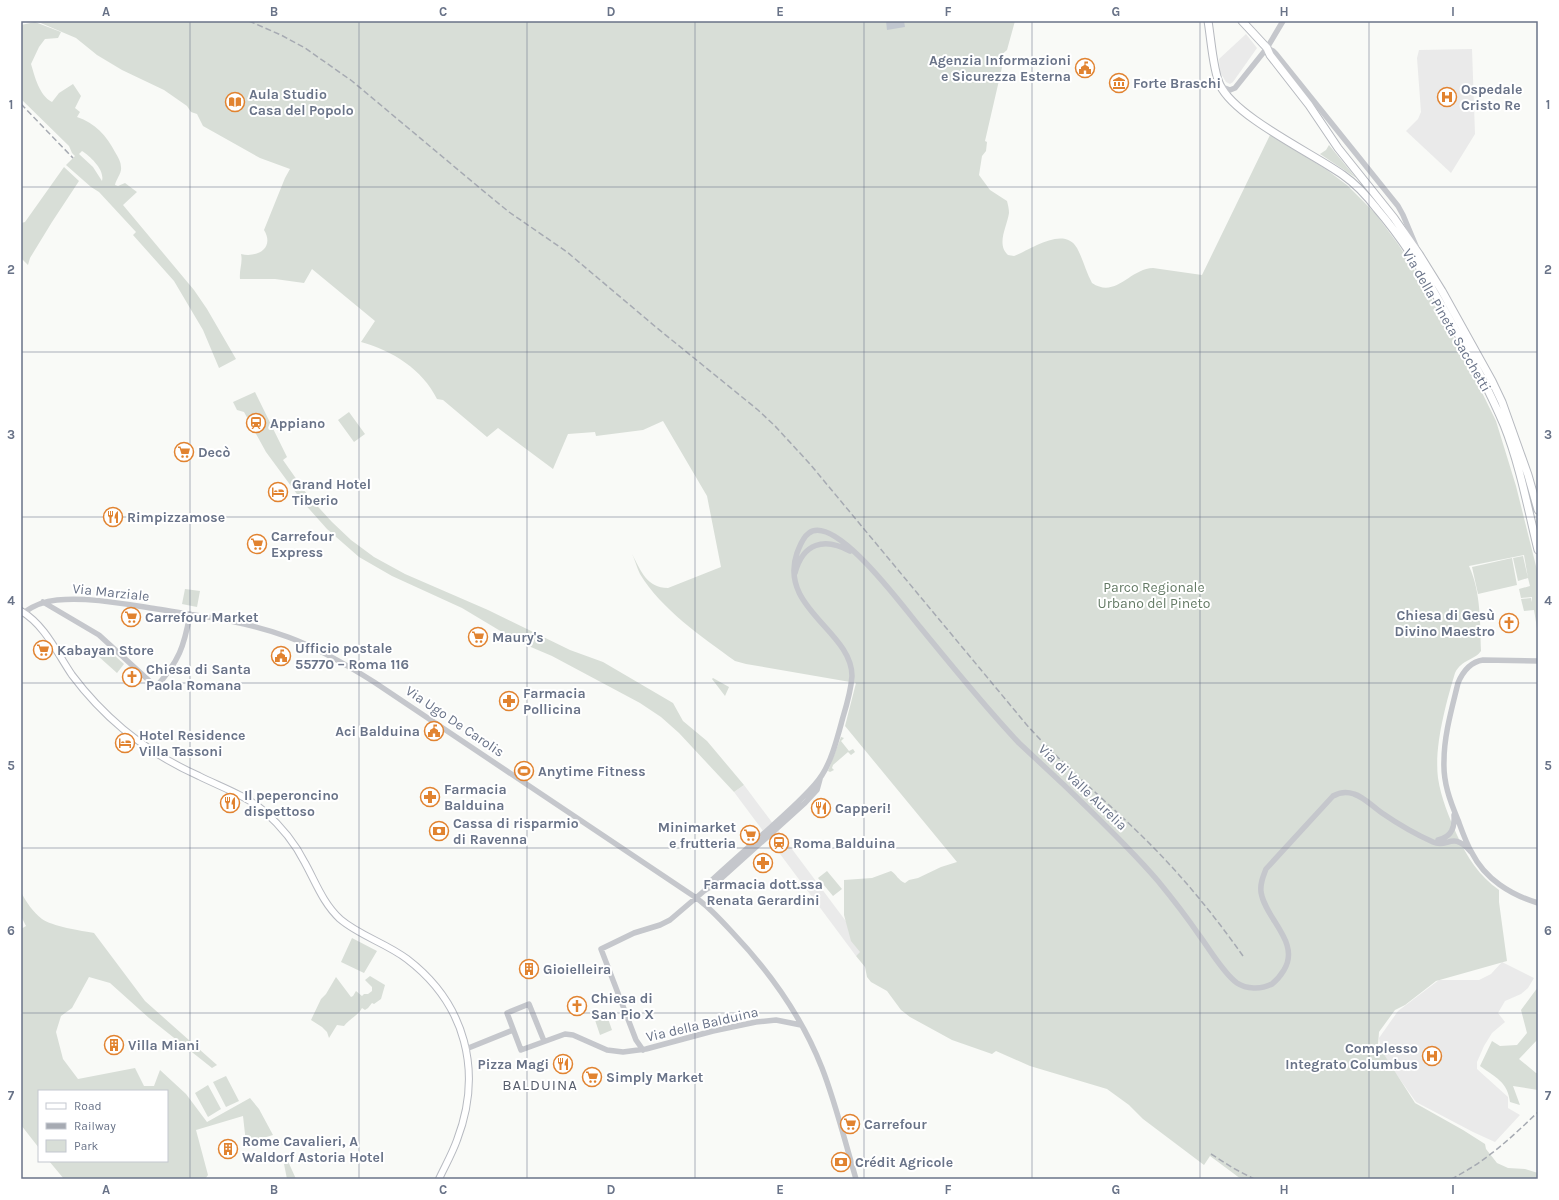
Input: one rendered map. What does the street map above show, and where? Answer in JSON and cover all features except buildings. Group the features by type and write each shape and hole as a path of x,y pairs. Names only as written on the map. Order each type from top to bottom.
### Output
{"main road":[{"path":"1242,21 1267,48"},
{"name":"Via della Pineta Sacchetti","path":"1209,23 1217,78 1230,99 1254,120 1334,169 1352,182 1393,228 1437,296 1488,389 1504,425 1513,452 1538,550"},
{"name":"Via della Pineta Sacchetti","path":"1267,48 1270,55 1309,105 1338,148 1394,218 1442,291 1492,381 1509,420 1537,505 1532,505 1528,510"},
{"path":"22,612 34,621 83,689 122,728 157,754 197,776 239,794 253,802 268,815 293,843 305,862 324,900 334,912 352,928 408,960 436,988 456,1017 466,1048 469,1076 466,1112 454,1148 438,1179"}],"street":[{"path":"1220,85 1230,90 1236,88 1267,48 1283,21"},
{"name":"Via della Pineta Sacchetti","path":"1267,48 1273,51 1281,60 1398,206 1419,254"},
{"name":"Via di Valle Aurelia","path":"794,578 794,562 800,544 807,534 816,529 824,530 839,538 883,581 969,686 1020,744 1116,837 1158,882 1217,960 1237,983 1247,988 1257,988 1271,984 1280,976 1288,964 1288,950 1284,937 1261,895 1260,883 1266,869 1330,798 1341,792 1356,794 1406,829 1430,841"},
{"name":"Via di Valle Aurelia","path":"794,578 800,561 807,552 818,544 834,544 857,555"},
{"path":"643,1050 636,1042 601,949 634,933 667,922 704,891 715,884 773,828 805,803 817,790 820,778 832,753 852,679 851,669 849,660 841,647 801,596 795,585 794,578"},
{"name":"Via Marziale","path":"22,612 43,602 59,600 96,600 190,614"},
{"path":"43,602 99,635 156,687 171,669 181,651 190,614"},
{"name":"Via Ugo De Carolis","path":"190,614 262,628 290,637 351,668 422,713 697,898 726,925 755,957 781,990 801,1025"},
{"path":"1538,661 1482,660 1470,666 1461,675 1452,710 1444,760 1446,787 1453,809 1471,852 1484,870 1498,884 1513,893 1538,903"},
{"path":"1430,841 1445,838 1452,831 1454,821 1453,809"},
{"path":"1430,841 1437,844 1450,841 1459,842 1471,852"},
{"path":"466,1048 513,1030 507,1013 529,1004 544,1041"},
{"name":"Via della Balduina","path":"513,1030 521,1050 567,1034 611,1051 623,1052 643,1050 713,1031 756,1022 776,1020 801,1025"},
{"path":"801,1025 826,1080 856,1179"}],"shaded area":[{"path":"886,21 904,21 905,27 887,30"},
{"path":"1246,34 1257,48 1233,82 1230,84 1226,82 1220,72 1219,59"},
{"name":"Ospedale Cristo Re","path":"1472,49 1475,134 1451,173 1406,131 1418,119 1421,112 1417,58 1419,50"},
{"path":"744,785 866,948 856,956 734,792"},
{"name":"Complesso Integrato Columbus","path":"1502,962 1534,978 1528,988 1521,994 1505,1001 1498,1013 1505,1022 1492,1033 1477,1062 1477,1069 1508,1097 1508,1108 1520,1115 1495,1142 1416,1102 1381,1051 1379,1038 1398,1011 1439,980 1479,980 1491,974"}],"green space":[{"name":"Parco Regionale Urbano del Pineto","path":"36,21 1015,21 1007,50 999,57 1003,63 985,141 987,142 986,151 982,156 979,175 990,190 1007,201 1009,213 1003,235 1003,246 1008,255 1014,256 1047,241 1064,239 1071,241 1077,248 1092,283 1108,288 1116,286 1137,273 1153,268 1202,275 1270,135 1327,170 1347,185 1375,213 1398,244 1419,277 1465,358 1496,421 1516,486 1538,574 1538,634 1534,610 1524,611 1521,599 1531,598 1532,602 1532,597 1521,598 1519,589 1530,586 1524,555 1469,566 1478,597 1481,651 1461,665 1455,673 1439,739 1437,766 1441,793 1457,835 1465,851 1474,866 1485,879 1499,890 1499,902 1507,961 1436,981 1405,1005 1395,1010 1379,1032 1378,1045 1415,1103 1485,1144 1486,1149 1497,1163 1508,1168 1525,1169 1538,1173 1538,1179 1241,1179 1210,1156 1204,1165 1143,1119 1129,1105 1107,1089 1030,1066 996,1051 992,1054 952,1040 910,1017 901,1010 887,991 871,982 867,977 865,967 856,956 860,952 851,941 844,915 844,880 872,878 891,871 905,883 941,867 957,862 845,726 856,683 735,661 683,622 659,599 640,574 632,554 638,566 650,582 661,587 668,588 721,567 707,496 663,421 643,430 596,436 595,432 568,434 553,469 498,428 487,437 443,400 437,399 431,388 415,370 384,350 361,342 375,321 312,269 304,283 275,279 240,279 242,260 241,254 247,255 258,253 266,247 267,236 264,230 290,169 260,158 203,126 197,114 191,112 187,106 164,90 122,70 97,55 76,38"},
{"path":"35,22 61,32 58,38 45,39 39,47 31,64 41,90 52,102 59,93 73,84 81,96 75,108 80,112 77,117 95,126 104,135 112,146 119,160 121,169 115,185 118,186 125,183 137,192 123,205 194,290 207,309 236,359 219,368 203,330 174,281 133,235 136,232 99,192 66,165 75,156 69,146 21,99 21,25","holes":["82,151 99,168 102,181 93,167 79,154"]},
{"path":"1329,145 1356,178 1320,154 1326,150"},
{"path":"64,167 79,181 30,258 28,265 21,258 21,223 25,222"},
{"path":"255,392 287,457 283,460 309,497 351,540 374,557 405,574 488,610 570,650 603,662 673,703 683,721 707,741 744,785 734,792 679,733 661,717 640,703 552,656 519,642 462,608 392,576 359,557 327,529 302,501 266,452 244,412 237,410 233,402"},
{"path":"349,412 365,434 354,442 338,420"},
{"path":"1523,556 1528,578 1518,581 1513,558"},
{"path":"1512,558 1517,585 1478,594 1472,567"},
{"path":"185,589 200,591 197,607 182,604"},
{"path":"106,648 124,664 117,673 98,656"},
{"path":"713,678 729,687 725,696 712,679"},
{"path":"841,737 844,738 841,741 849,751 853,749 855,752 851,755 848,752 833,765 832,768 834,770 830,772 828,771"},
{"path":"827,871 842,889 833,896 818,878"},
{"path":"21,892 27,903 46,922 94,933 145,1001 217,1065 212,1068 149,1018 110,983 89,977 72,1008 61,1016 56,1032 63,1059 78,1079 135,1068 144,1086 154,1086 160,1070 186,1094 207,1122 250,1098 259,1109 273,1135 246,1143 243,1116 196,1130 208,1175 205,1179 64,1179 50,1162 168,1162 168,1090 38,1090 38,1147 21,1125 21,929 26,926 21,916"},
{"path":"352,938 377,951 364,973 341,962"},
{"path":"370,976 385,985 381,999 374,1004 372,1003 365,1010 362,1008 344,1026 337,1025 329,1038 327,1032 322,1027 311,1020 321,999 326,994 336,977 351,997 356,991 362,996 364,994 368,994 372,991 372,987 365,980"},
{"path":"1538,987 1538,1039 1519,1059 1538,1073 1538,1090 1513,1086 1520,1105 1510,1102 1507,1089 1504,1085 1496,1077 1480,1066 1492,1041 1500,1046 1517,1045 1527,1033 1521,1010"},
{"path":"605,1010 612,1030 600,1035 593,1014"},
{"path":"226,1076 239,1101 226,1107 213,1082"},
{"path":"208,1085 221,1109 208,1117 195,1093"},
{"path":"287,1159 296,1179 287,1179 284,1164"}],"railway":[{"path":"249,21 281,35 305,48 352,81 509,212 567,252 758,410 810,464 1026,724 1055,755 1161,855 1198,897 1243,956"},
{"path":"21,104 73,158"},
{"path":"1451,1179 1486,1158 1538,1112"},
{"path":"1211,1154 1254,1179"}],"place":[{"name":"Agenzia Informazioni e Sicurezza Esterna","path":"1085,68"},
{"name":"Forte Braschi","path":"1119,83"},
{"name":"Ospedale Cristo Re","path":"1447,97"},
{"name":"Aula Studio Casa del Popolo","path":"235,102"},
{"name":"Appiano","path":"256,423"},
{"name":"Decò","path":"184,452"},
{"name":"Grand Hotel Tiberio","path":"278,492"},
{"name":"Rimpizzamose","path":"113,517"},
{"name":"Carrefour Express","path":"257,544"},
{"name":"Carrefour Market","path":"131,617"},
{"name":"Chiesa di Gesù Divino Maestro","path":"1509,623"},
{"name":"Maury's","path":"478,637"},
{"name":"Kabayan Store","path":"43,650"},
{"name":"Ufficio postale 55770 – Roma 116","path":"281,656"},
{"name":"Chiesa di Santa Paola Romana","path":"132,677"},
{"name":"Farmacia Pollicina","path":"509,701"},
{"name":"Aci Balduina","path":"434,731"},
{"name":"Hotel Residence Villa Tassoni","path":"125,743"},
{"name":"Anytime Fitness","path":"524,771"},
{"name":"Farmacia Balduina","path":"430,797"},
{"name":"Il peperoncino dispettoso","path":"230,803"},
{"name":"Capperi!","path":"821,808"},
{"name":"Cassa di risparmio di Ravenna","path":"439,831"},
{"name":"Minimarket e frutteria","path":"750,835"},
{"name":"Roma Balduina","path":"779,843"},
{"name":"Farmacia dott.ssa Renata Gerardini","path":"763,863"},
{"name":"Gioielleira","path":"529,969"},
{"name":"Chiesa di San Pio X","path":"577,1006"},
{"name":"Villa Miani","path":"114,1045"},
{"name":"Complesso Integrato Columbus","path":"1432,1056"},
{"name":"Pizza Magi","path":"563,1064"},
{"name":"Simply Market","path":"592,1077"},
{"name":"Carrefour","path":"850,1124"},
{"name":"Rome Cavalieri, A Waldorf Astoria Hotel","path":"228,1149"},
{"name":"Crédit Agricole","path":"841,1162"}],"district":[{"name":"BALDUINA","path":"540,1085"}]}
